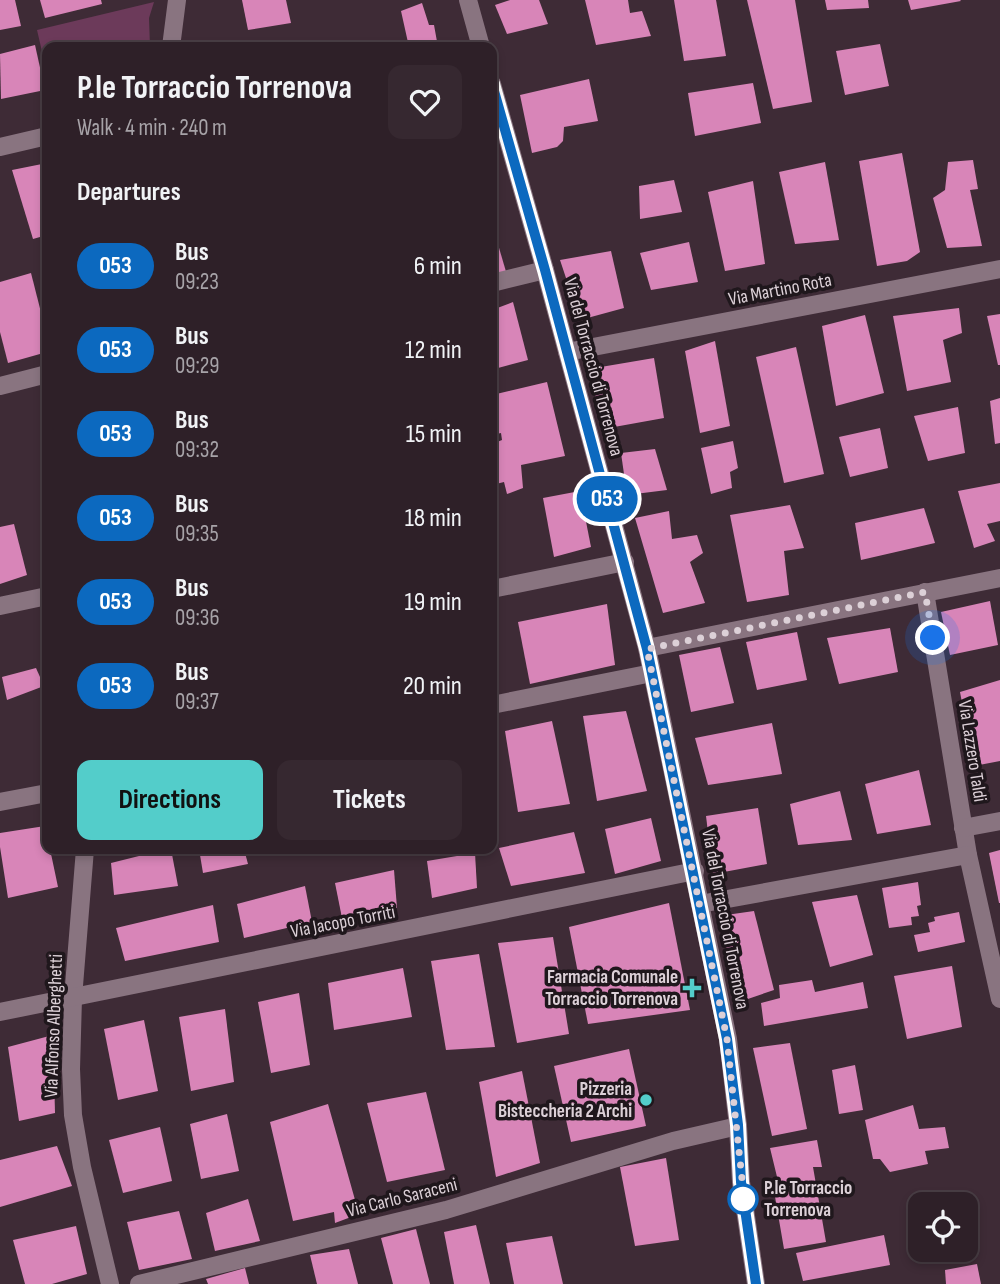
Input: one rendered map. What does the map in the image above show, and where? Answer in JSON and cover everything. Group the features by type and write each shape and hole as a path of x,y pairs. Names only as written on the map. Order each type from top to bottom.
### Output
{"street":[{"path":"172,42 177,0"},
{"path":"468,0 480,42"},
{"name":"Via del Torraccio di Torrenova","path":"497,104 545,270 647,649 726,1031 738,1125 741,1182 756,1284"},
{"path":"0,147 42,137"},
{"name":"Via Martino Rota","path":"567,352 1000,269"},
{"path":"497,282 545,270"},
{"path":"0,386 42,375"},
{"path":"497,588 625,562"},
{"path":"647,649 1000,578"},
{"name":"Via Lazzero Taldi","path":"925,592 968,855 1000,999"},
{"path":"0,606 42,597"},
{"path":"497,704 652,673"},
{"path":"0,802 42,794"},
{"path":"964,828 1000,821"},
{"name":"Via Alfonso Alberghetti","path":"85,854 73,998 73,1115 82,1167 110,1284"},
{"path":"700,904 968,855"},
{"name":"Via Jacopo Torriti","path":"0,1012 695,872"},
{"name":"Via Carlo Saraceni","path":"139,1284 446,1210 673,1141 738,1125"}],"shaded area":[{"path":"154,2 149,18 150,42 42,42 42,52 37,30"}],"building":[{"path":"0,0 15,0 21,26 0,30"},
{"path":"40,0 101,0 102,4 45,18"},
{"path":"242,0 286,0 291,23 248,30"},
{"path":"510,0 539,0 548,24 507,34 495,5"},
{"path":"585,0 628,0 630,13 642,11 651,36 596,45"},
{"path":"674,0 716,0 726,56 684,61"},
{"path":"747,0 795,0 812,102 773,109"},
{"path":"825,0 868,0 869,8 827,10"},
{"path":"908,0 960,0 961,1 911,10"},
{"path":"422,3 429,25 434,25 437,42 408,42 401,11"},
{"path":"880,44 889,86 845,95 836,51"},
{"path":"35,45 42,76 42,91 1,99 0,54"},
{"path":"589,79 598,121 564,127 563,141 557,147 532,153 520,95"},
{"path":"753,83 761,123 695,136 688,93"},
{"path":"902,153 920,252 907,261 877,266 859,161"},
{"path":"973,160 978,189 970,190 982,246 947,248 933,198 945,190 948,162"},
{"path":"825,162 839,240 795,244 779,172"},
{"path":"42,164 42,236 33,239 12,170"},
{"path":"674,180 682,212 640,219 639,186"},
{"path":"753,181 765,264 725,271 708,192"},
{"path":"497,241 507,275 497,276"},
{"path":"689,242 698,282 651,290 640,253"},
{"path":"611,251 624,308 580,320 560,260"},
{"path":"31,273 42,316 42,353 8,363 0,332 0,282"},
{"path":"513,302 528,360 498,368 497,308"},
{"path":"959,308 962,333 943,340 951,382 907,391 893,316"},
{"path":"1000,314 1000,365 998,365 987,316"},
{"path":"865,315 884,393 836,406 822,326"},
{"path":"715,341 730,426 700,433 685,351"},
{"path":"796,347 824,474 784,483 756,357"},
{"path":"654,358 664,418 603,429 589,369"},
{"path":"547,382 565,456 521,465 523,488 507,494 504,482 497,484 497,442 502,440 501,433 497,434 497,394"},
{"path":"1000,398 1000,443 995,444 990,401"},
{"path":"958,407 965,453 928,461 914,416"},
{"path":"880,428 888,468 850,477 839,437"},
{"path":"733,441 738,468 730,472 732,488 711,494 701,448"},
{"path":"655,449 667,490 627,495 621,453"},
{"path":"1000,483 1000,521 987,524 995,541 974,548 958,491"},
{"path":"580,491 591,547 554,557 543,498"},
{"path":"790,505 804,548 784,551 789,595 747,602 730,515"},
{"path":"924,508 935,543 861,560 855,523"},
{"path":"669,511 672,539 697,535 703,553 690,562 705,603 663,613 635,518"},
{"path":"14,524 27,575 0,584 0,527"},
{"path":"990,601 998,645 950,655 941,612"},
{"path":"607,604 615,665 530,684 518,622"},
{"path":"890,628 898,672 839,684 827,638"},
{"path":"797,632 807,680 757,690 746,642"},
{"path":"720,647 734,703 691,712 679,655"},
{"path":"36,668 42,687 7,700 2,677"},
{"path":"1000,680 1000,761 974,766 960,692"},
{"path":"626,711 647,791 597,801 583,716"},
{"path":"552,721 570,804 518,812 505,731"},
{"path":"772,723 782,774 708,785 695,738"},
{"path":"919,770 931,825 877,834 865,784"},
{"path":"840,791 852,840 798,845 790,804"},
{"path":"758,808 767,864 713,874 706,816"},
{"path":"651,818 661,861 615,874 605,829"},
{"path":"42,826 42,854 51,854 58,887 8,898 0,833"},
{"path":"574,832 585,873 511,886 499,848"},
{"path":"1000,850 1000,903 999,903 989,853"},
{"path":"147,854 172,854 178,886 114,895 111,863"},
{"path":"200,854 245,854 248,864 203,873"},
{"path":"475,854 477,888 432,898 427,861"},
{"path":"394,870 397,908 342,918 335,883"},
{"path":"918,882 921,905 917,906 919,916 911,917 912,925 889,928 882,888"},
{"path":"305,886 312,922 244,938 237,904"},
{"path":"857,895 873,955 830,967 812,902"},
{"path":"669,903 690,1010 588,1024 569,927"},
{"path":"213,905 219,942 125,961 116,928"},
{"path":"754,911 774,990 739,1002 719,916"},
{"path":"959,912 965,942 918,952 914,935 930,932 928,923 935,921 934,917"},
{"path":"553,937 569,1034 517,1043 498,943"},
{"path":"479,954 495,1047 446,1050 431,961"},
{"path":"952,966 962,1027 907,1039 894,976"},
{"path":"403,968 412,1017 334,1030 328,983"},
{"path":"812,980 815,992 863,982 868,1008 764,1026 761,1003 780,998 779,985"},
{"path":"299,993 310,1065 271,1073 258,1002"},
{"path":"225,1009 234,1082 191,1091 179,1017"},
{"path":"144,1020 158,1091 118,1100 104,1029"},
{"path":"53,1035 55,1113 19,1121 8,1047"},
{"path":"790,1043 807,1129 772,1136 753,1048"},
{"path":"629,1049 646,1126 571,1142 554,1066"},
{"path":"855,1065 863,1110 839,1114 832,1070"},
{"path":"522,1071 540,1163 496,1177 479,1082"},
{"path":"426,1092 445,1170 387,1182 367,1103"},
{"path":"328,1104 359,1214 335,1223 334,1212 293,1221 270,1122"},
{"path":"913,1105 919,1129 945,1127 949,1148 925,1151 928,1164 890,1172 880,1159 873,1159 865,1120"},
{"path":"227,1114 239,1171 201,1179 190,1124"},
{"path":"160,1127 172,1181 123,1193 109,1140"},
{"path":"817,1140 822,1167 813,1167 826,1242 784,1249 773,1185 778,1181 770,1148"},
{"path":"57,1146 72,1186 0,1207 0,1160"},
{"path":"666,1158 679,1240 635,1246 620,1167"},
{"path":"248,1199 260,1241 215,1251 206,1213"},
{"path":"179,1211 192,1259 139,1270 127,1222"},
{"path":"476,1225 490,1284 454,1284 444,1232"},
{"path":"76,1226 87,1274 52,1284 25,1284 13,1240"},
{"path":"416,1229 430,1284 393,1284 381,1238"},
{"path":"884,1235 890,1265 803,1281 796,1253"},
{"path":"552,1236 563,1284 514,1284 506,1243"},
{"path":"349,1249 358,1284 317,1284 310,1255"},
{"path":"977,1264 981,1284 946,1284 945,1270"},
{"path":"245,1268 249,1284 208,1284 206,1279"}],"bus line":[{"name":"053","path":"497,102 647,649 695,872 727,1039 738,1125 741,1182 756,1284"}],"place":[{"name":"Farmacia Comunale Torraccio Torrenova","path":"692,988"},
{"name":"Pizzeria Bisteccheria 2 Archi","path":"646,1100"},
{"name":"P.le Torraccio Torrenova","path":"743,1199"}],"route":[{"path":"743,1199 745,1207 727,1039 695,872 647,649 925,592 933,638"}]}
